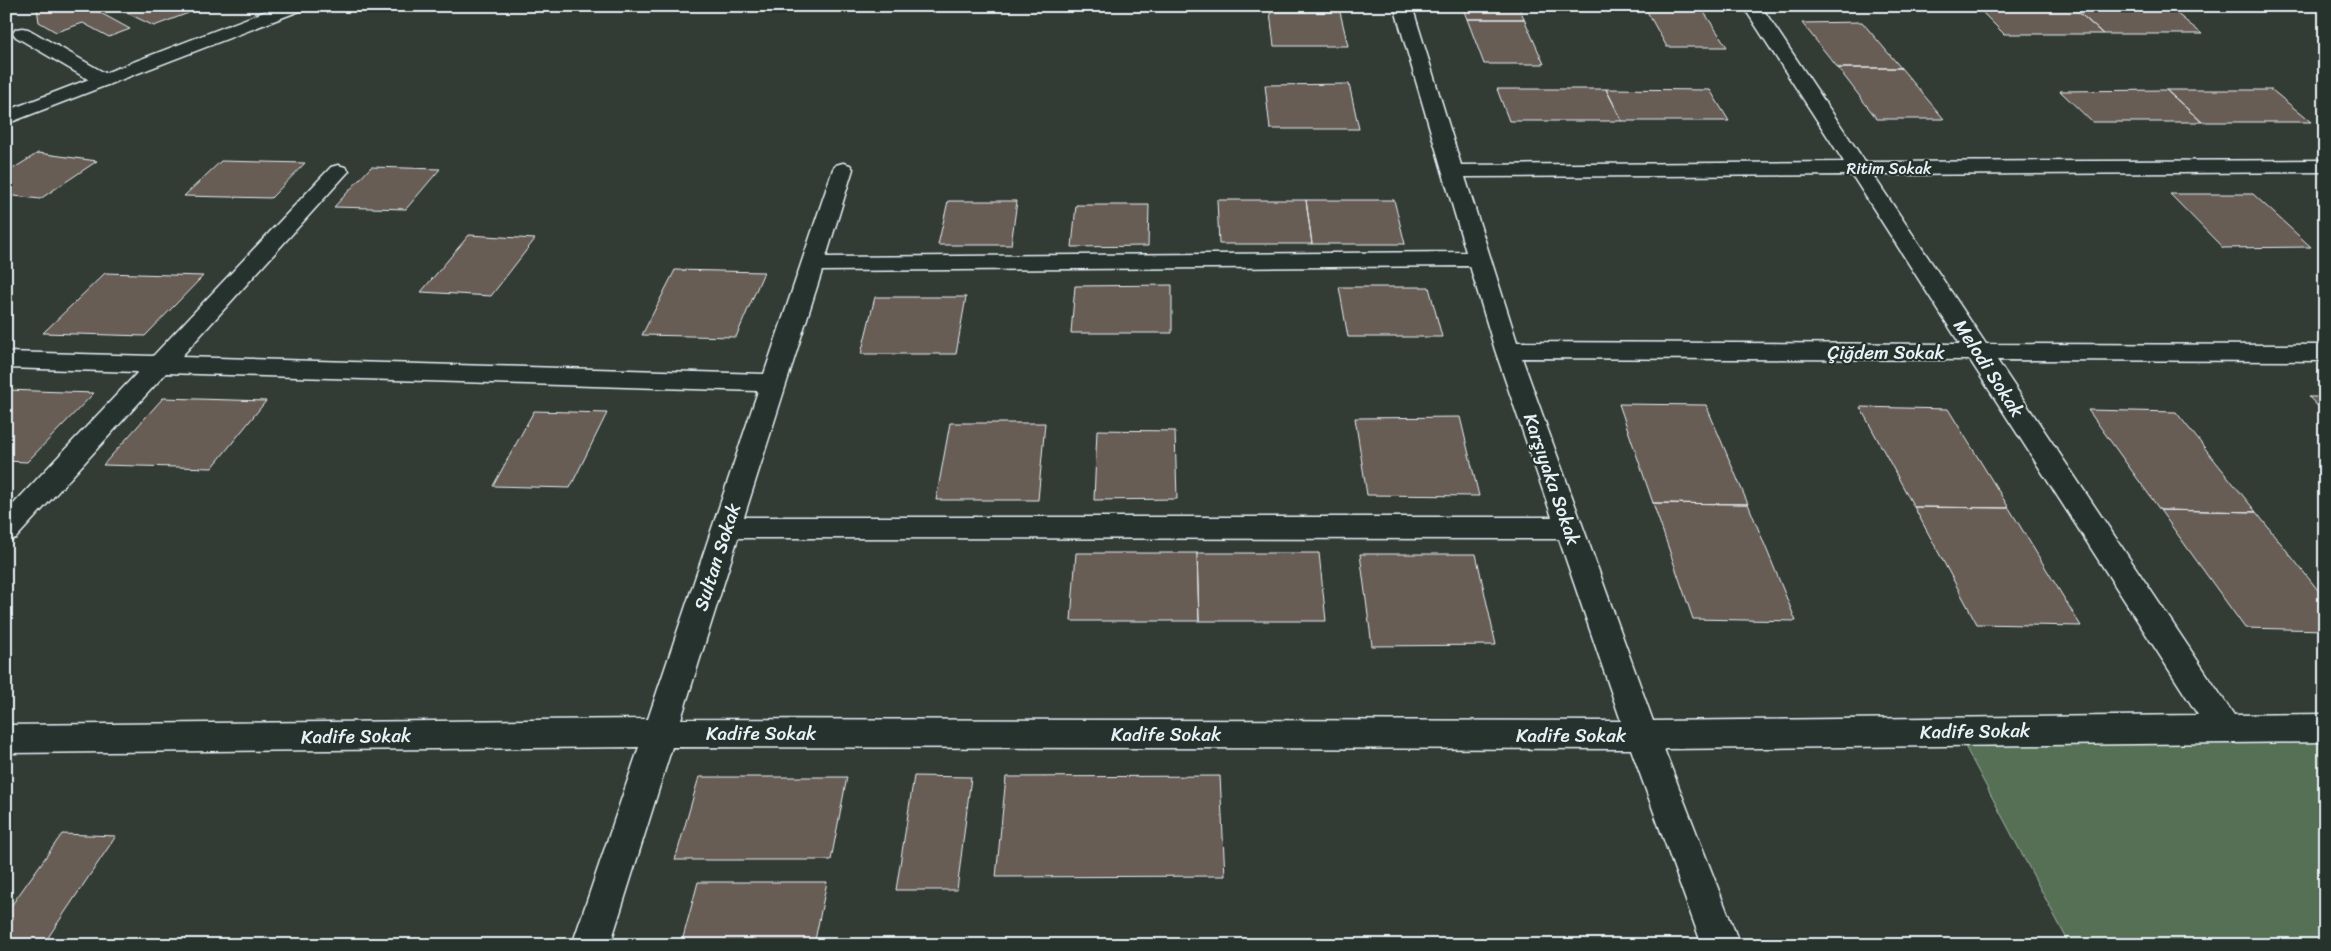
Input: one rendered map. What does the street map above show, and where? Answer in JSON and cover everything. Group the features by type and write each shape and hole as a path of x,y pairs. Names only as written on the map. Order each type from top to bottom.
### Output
{"street":[{"path":"6,118 296,6"},
{"name":"Karşıyaka Sokak","path":"1403,6 1507,350 1642,735 1721,945"},
{"name":"Melodi Sokak","path":"1752,6 2225,729"},
{"path":"22,34 102,80"},
{"name":"Ritim Sokak","path":"1453,170 2325,166"},
{"name":"Sultan Sokak","path":"591,945 843,168"},
{"path":"6,531 338,171"},
{"path":"812,264 1480,258"},
{"name":"Çiğdem Sokak","path":"1507,350 2325,353"},
{"path":"6,360 774,383"},
{"path":"727,527 1568,528"},
{"name":"Kadife Sokak","path":"6,739 660,733 1642,735 2325,728"}],"green space":[{"path":"2325,728 2325,945 2070,945 1957,731"}],"building":[{"path":"41,6 88,6 130,29 109,37 83,23 56,32 39,22 37,8"},
{"path":"121,6 207,6 154,26 125,12"},
{"path":"1462,6 1519,6 1524,19 1467,19"},
{"path":"1644,6 1700,6 1727,47 1667,47"},
{"path":"1978,8 2074,8 2103,34 2004,34"},
{"path":"2074,8 2170,8 2202,34 2103,34"},
{"path":"1270,12 1340,12 1348,46 1274,46"},
{"path":"1467,19 1524,19 1544,64 1484,64"},
{"path":"1862,22 1901,68 1838,68 1802,23"},
{"path":"1838,68 1901,68 1944,119 1877,119"},
{"path":"1349,84 1359,129 1270,129 1265,85"},
{"path":"1497,89 1606,89 1622,121 1509,121"},
{"path":"1606,89 1710,90 1729,121 1622,121"},
{"path":"2166,90 2272,90 2311,122 2202,122"},
{"path":"2166,90 2202,122 2092,122 2060,91"},
{"path":"38,153 97,161 40,199 6,195 6,173"},
{"path":"221,161 305,163 271,198 184,196"},
{"path":"371,167 440,169 406,209 334,207"},
{"path":"2170,194 2253,194 2311,247 2223,248"},
{"path":"1217,200 1306,200 1312,244 1219,244"},
{"path":"1306,200 1394,200 1405,244 1312,244"},
{"path":"948,201 1017,201 1011,245 938,245"},
{"path":"1076,205 1149,205 1148,246 1072,247"},
{"path":"469,235 535,239 491,296 421,292"},
{"path":"675,270 764,272 736,337 642,335"},
{"path":"105,273 203,276 145,336 43,333"},
{"path":"1172,285 1172,333 1071,333 1075,286"},
{"path":"1339,287 1429,287 1442,337 1348,337"},
{"path":"875,297 966,297 956,354 861,354"},
{"path":"6,390 94,393 27,462 6,461"},
{"path":"2309,397 2325,397 2325,414"},
{"path":"163,398 266,401 212,468 103,465"},
{"path":"1619,404 1706,405 1748,504 1653,503"},
{"path":"1860,407 1948,409 2009,508 1914,507"},
{"path":"2088,410 2176,412 2256,512 2160,510"},
{"path":"534,411 607,413 570,488 493,486"},
{"path":"1460,417 1479,496 1367,495 1355,418"},
{"path":"950,423 1045,423 1038,500 936,500"},
{"path":"1097,430 1175,431 1177,499 1094,500"},
{"path":"1653,503 1748,504 1796,621 1693,619"},
{"path":"1914,507 2009,508 2081,626 1977,624"},
{"path":"2160,510 2256,512 2325,599 2325,630 2245,628"},
{"path":"1076,553 1197,553 1199,621 1071,621"},
{"path":"1197,553 1319,553 1326,621 1199,621"},
{"path":"1360,554 1476,554 1496,645 1372,646"},
{"path":"914,776 971,777 957,890 896,890"},
{"path":"1220,776 1225,876 996,877 1006,777"},
{"path":"699,777 847,777 831,860 675,860"},
{"path":"62,834 116,836 43,945 6,945 6,913"},
{"path":"698,882 827,882 814,945 681,945"}]}
